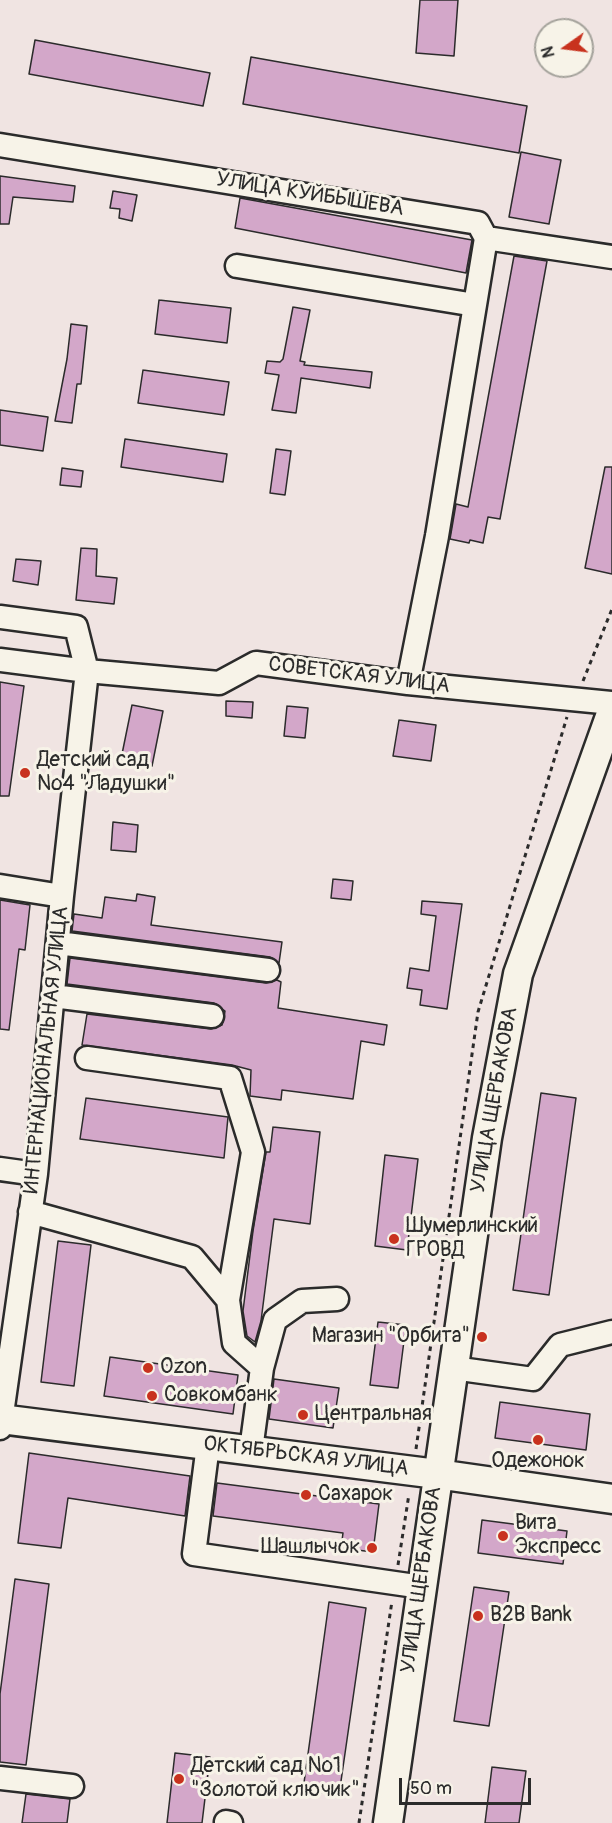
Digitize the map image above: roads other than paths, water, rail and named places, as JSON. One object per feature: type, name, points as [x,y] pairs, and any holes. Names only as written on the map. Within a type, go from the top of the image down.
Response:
[{"type":"main road","name":"УЛИЦА ЩЕРБАКОВА","points":[[388,1823],[487,1138],[518,974],[612,711]]},
{"type":"main road","name":"ОКТЯБРЬСКАЯ УЛИЦА","points":[[0,1422],[251,1450],[612,1499]]},
{"type":"street","name":"УЛИЦА КУЙБЫШЕВА","points":[[0,145],[478,223],[486,238]]},
{"type":"street","points":[[408,683],[437,536],[486,238],[612,257]]},
{"type":"street","points":[[237,266],[475,305]]},
{"type":"street","points":[[0,617],[76,627],[87,671]]},
{"type":"street","name":"СОВЕТСКАЯ УЛИЦА","points":[[0,660],[87,671],[219,683],[256,663],[408,683],[612,703]]},
{"type":"street","name":"ИНТЕРНАЦИОНАЛЬНАЯ УЛИЦА","points":[[0,1422],[36,1174],[62,896],[87,671]]},
{"type":"street","points":[[0,886],[62,896]]},
{"type":"street","points":[[58,943],[268,970]]},
{"type":"street","points":[[53,996],[212,1016]]},
{"type":"street","points":[[87,1058],[230,1078],[253,1152],[228,1300],[234,1343],[262,1368]]},
{"type":"street","points":[[0,1169],[36,1174]]},
{"type":"street","points":[[30,1212],[192,1257],[228,1300]]},
{"type":"street","points":[[251,1450],[262,1368],[275,1320],[302,1301],[337,1299]]},
{"type":"street","points":[[453,1368],[533,1379],[560,1345],[612,1332]]},
{"type":"street","points":[[208,1445],[194,1554],[422,1587]]},
{"type":"street","points":[[0,1778],[72,1786]]},
{"type":"street","points":[[226,1822],[231,1823]]},
{"type":"place","name":"Детский сад №4 \"Ладушки\"","points":[[25,773]]},
{"type":"place","name":"Шумерлинский ГРОВД","points":[[394,1239]]},
{"type":"place","name":"Магазин \"Орбита\"","points":[[482,1337]]},
{"type":"place","name":"Ozon","points":[[148,1368]]},
{"type":"place","name":"Совкомбанк","points":[[152,1396]]},
{"type":"place","name":"Центральная","points":[[303,1415]]},
{"type":"place","name":"Одежонок","points":[[538,1440]]},
{"type":"place","name":"Сахарок","points":[[306,1495]]},
{"type":"place","name":"Вита Экспресс","points":[[503,1536]]},
{"type":"place","name":"Шашлычок","points":[[372,1548]]},
{"type":"place","name":"B2B Bank","points":[[478,1616]]},
{"type":"place","name":"Детский сад №1 \"Золотой ключик\"","points":[[179,1779]]}]
